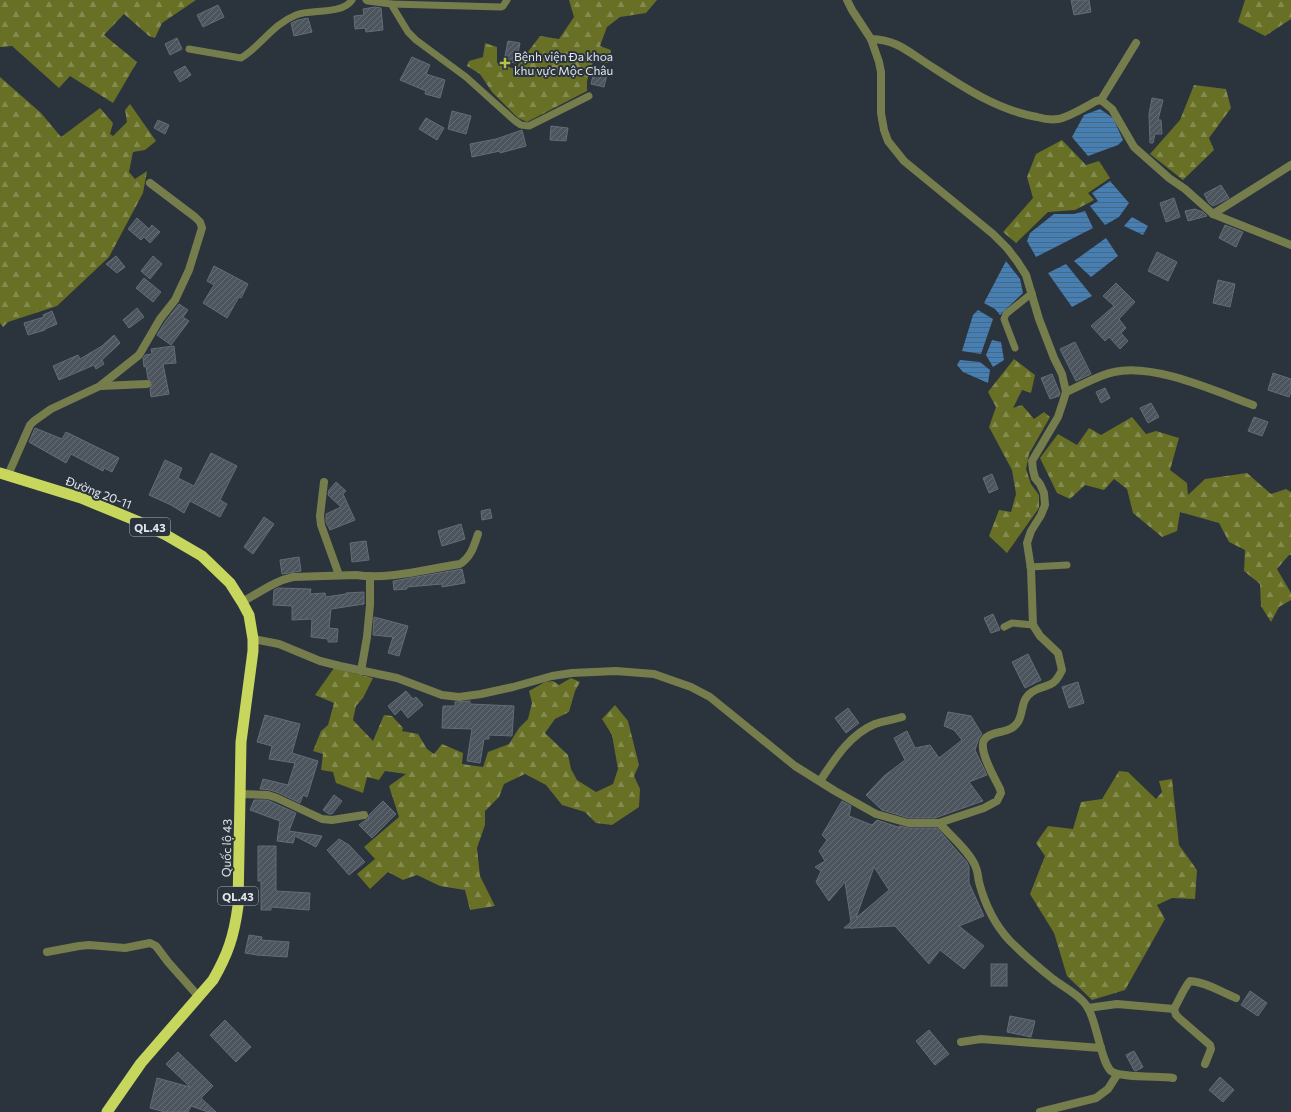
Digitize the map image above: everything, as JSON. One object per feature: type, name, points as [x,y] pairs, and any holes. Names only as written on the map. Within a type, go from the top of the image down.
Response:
[{"type":"highway","name":"Đường 20-11","points":[[4,474],[81,498],[112,510],[173,538],[202,556],[230,583],[242,602],[249,615],[253,639]]},
{"type":"highway","name":"Quốc lộ 43","points":[[107,1112],[141,1063],[200,997],[213,980],[222,965],[235,929],[238,906],[241,734],[252,662],[253,639]]},
{"type":"street","points":[[253,639],[279,644],[320,661],[397,678],[442,695],[459,697],[513,687],[552,676],[593,671],[616,670],[654,674],[691,686],[710,697],[795,766],[876,814],[908,823],[939,823],[984,808],[997,801],[1001,793],[984,754],[982,746],[984,740],[988,736],[1011,730],[1018,721],[1024,700],[1032,692],[1053,684],[1059,677],[1062,670],[1058,653],[1040,636],[1033,624],[1030,567],[1027,543],[1031,531],[1041,515],[1045,505],[1044,493],[1040,484],[1035,478],[1032,460],[1058,417],[1066,392],[1062,374],[1054,358],[1039,319],[1026,275],[1007,248],[993,234],[904,161],[888,141],[884,130],[881,113],[881,72],[871,39],[847,0]]},
{"type":"street","points":[[871,39],[885,39],[897,44],[948,77],[1004,108],[1021,114],[1044,119],[1060,119],[1101,100],[1136,43]]},
{"type":"street","points":[[1101,100],[1112,109],[1127,137],[1138,151],[1213,214],[1291,245]]},
{"type":"street","points":[[1213,214],[1291,165]]},
{"type":"street","points":[[4,474],[27,430],[34,421],[52,409],[100,386],[139,356],[160,319],[172,305],[189,270],[202,228],[200,222],[195,217],[150,183]]},
{"type":"street","points":[[1066,392],[1107,374],[1136,369],[1188,382],[1253,405]]},
{"type":"street","points":[[100,386],[147,384]]},
{"type":"street","points":[[324,482],[320,516],[321,525],[339,575]]},
{"type":"street","points":[[242,602],[283,579],[293,577],[339,575],[386,576],[460,564],[473,550],[478,534]]},
{"type":"street","points":[[361,671],[367,637],[370,605],[370,576]]},
{"type":"street","points":[[820,781],[833,762],[854,738],[865,729],[875,724],[902,717]]},
{"type":"street","points":[[240,794],[277,798],[322,819],[332,820],[364,815]]},
{"type":"street","points":[[939,823],[972,859],[990,914],[1000,929],[1032,962],[1080,999],[1088,1008],[1106,1064],[1111,1071],[1117,1075],[1173,1078]]},
{"type":"street","points":[[48,952],[89,945],[124,948],[150,943],[156,946],[168,962],[200,997]]},
{"type":"street","points":[[1205,1064],[1211,1049],[1210,1045],[1176,1015],[1174,1009],[1190,981],[1205,984],[1236,998]]},
{"type":"street","points":[[1088,1008],[1117,1004],[1174,1009]]},
{"type":"street","points":[[961,1042],[981,1039],[1101,1048]]},
{"type":"street","points":[[1040,1112],[1096,1098],[1108,1089],[1117,1075]]},
{"type":"lane","points":[[189,49],[240,58],[277,25],[287,19],[298,14],[337,9],[352,0]]},
{"type":"lane","points":[[366,0],[368,2],[391,4],[501,6],[506,3],[507,0]]},
{"type":"lane","points":[[391,4],[408,32],[416,40],[466,77],[515,122],[521,125],[529,126],[589,96]]},
{"type":"lane","points":[[1015,348],[1004,319],[1006,314],[1032,293]]},
{"type":"lane","points":[[1030,567],[1067,565]]},
{"type":"lane","points":[[1004,627],[1012,623],[1033,624]]},
{"type":"green space","points":[[0,0],[196,0],[162,23],[155,38],[149,36],[124,14],[104,35],[137,62],[113,103],[70,76],[59,88],[12,46],[0,47]]},
{"type":"green space","points":[[569,0],[657,0],[646,13],[620,17],[607,27],[600,46],[611,50],[609,63],[593,62],[587,81],[587,91],[527,122],[518,118],[492,92],[480,74],[467,66],[469,61],[483,57],[485,43],[497,47],[497,63],[515,69],[540,36],[559,39],[574,17]]},
{"type":"green space","points":[[1245,0],[1291,0],[1291,19],[1265,36],[1238,22]]},
{"type":"green space","points":[[0,77],[41,113],[61,137],[100,108],[113,123],[110,134],[113,136],[127,122],[125,110],[130,104],[156,141],[145,150],[133,152],[129,172],[135,179],[147,171],[143,193],[109,257],[57,306],[8,322],[3,327],[0,323]]},
{"type":"green space","points":[[1194,85],[1226,89],[1231,108],[1209,138],[1214,150],[1183,180],[1150,154],[1180,120]]},
{"type":"green space","points":[[1062,140],[1086,165],[1099,161],[1110,178],[1088,193],[1094,200],[1075,210],[1048,212],[1016,243],[1003,232],[1033,198],[1027,177],[1036,154]]},
{"type":"green space","points":[[1014,359],[1035,375],[1031,393],[1022,390],[1013,408],[1022,405],[1034,419],[1044,412],[1050,417],[1029,454],[1026,469],[1031,484],[1039,495],[1039,508],[1007,553],[989,536],[999,510],[1011,512],[1016,494],[1012,470],[989,427],[996,407],[988,392]]},
{"type":"green space","points":[[1132,417],[1146,434],[1156,431],[1179,438],[1170,470],[1187,483],[1188,495],[1205,479],[1247,473],[1271,494],[1286,489],[1291,492],[1291,555],[1289,555],[1277,569],[1291,593],[1291,600],[1279,607],[1271,622],[1261,606],[1260,584],[1244,571],[1245,550],[1229,542],[1219,523],[1180,512],[1177,531],[1162,537],[1133,513],[1127,489],[1114,479],[1104,490],[1085,485],[1070,499],[1057,493],[1040,458],[1058,434],[1077,445],[1089,428],[1101,435]]},
{"type":"green space","points":[[334,668],[373,678],[363,698],[356,706],[353,720],[373,741],[384,715],[392,716],[403,728],[402,731],[418,734],[427,749],[434,754],[442,744],[463,753],[462,764],[483,767],[488,752],[509,744],[519,728],[528,719],[532,703],[529,691],[545,682],[553,681],[559,685],[571,678],[580,682],[575,691],[569,712],[555,719],[545,733],[568,755],[571,769],[577,780],[596,792],[613,784],[618,769],[612,735],[602,719],[615,705],[628,721],[639,765],[634,776],[640,789],[639,807],[612,825],[596,823],[585,812],[562,805],[546,785],[525,774],[504,784],[499,797],[485,811],[485,825],[477,848],[480,876],[495,906],[470,910],[465,890],[440,886],[417,875],[403,880],[388,872],[370,889],[357,874],[375,859],[364,847],[399,817],[389,786],[406,774],[385,771],[379,780],[367,777],[363,793],[336,783],[333,772],[321,770],[323,754],[313,751],[321,731],[328,725],[334,703],[315,695]]},
{"type":"green space","points":[[1119,771],[1128,772],[1156,799],[1162,792],[1159,781],[1172,779],[1179,845],[1197,870],[1195,899],[1172,898],[1157,905],[1165,919],[1125,990],[1092,1000],[1067,976],[1054,933],[1030,894],[1045,856],[1036,843],[1048,826],[1073,829],[1081,802],[1102,799]]},
{"type":"water","points":[[1100,109],[1113,118],[1123,140],[1118,145],[1088,156],[1072,137],[1084,115]]},
{"type":"water","points":[[1110,181],[1129,203],[1119,217],[1105,225],[1090,206],[1098,201],[1092,193]]},
{"type":"water","points":[[1085,211],[1093,228],[1036,257],[1027,241],[1030,233],[1054,214],[1074,214]]},
{"type":"water","points":[[1132,217],[1148,226],[1143,235],[1124,226]]},
{"type":"water","points":[[1106,238],[1118,256],[1091,277],[1074,261]]},
{"type":"water","points":[[1006,261],[1020,279],[1023,293],[1000,315],[995,309],[984,303]]},
{"type":"water","points":[[1066,264],[1092,296],[1072,307],[1048,273]]},
{"type":"water","points":[[978,310],[993,319],[981,354],[962,351],[973,315]]},
{"type":"water","points":[[992,340],[1001,342],[1004,360],[993,367],[986,355]]},
{"type":"water","points":[[960,360],[980,362],[990,370],[988,383],[963,372],[957,365]]},
{"type":"building","points":[[1071,0],[1089,0],[1091,12],[1074,15]]},
{"type":"building","points":[[218,5],[224,17],[203,27],[197,15]]},
{"type":"building","points":[[375,7],[381,8],[383,30],[366,32],[365,28],[355,29],[354,16],[364,15],[363,9]]},
{"type":"building","points":[[308,18],[312,32],[294,36],[291,23]]},
{"type":"building","points":[[177,38],[182,49],[170,55],[165,44]]},
{"type":"building","points":[[508,41],[520,43],[516,63],[504,61]]},
{"type":"building","points":[[412,57],[430,65],[426,74],[445,80],[440,98],[425,94],[426,91],[400,80]]},
{"type":"building","points":[[185,66],[191,75],[180,82],[174,72]]},
{"type":"building","points":[[595,67],[608,70],[604,87],[591,84]]},
{"type":"building","points":[[1152,98],[1163,100],[1158,120],[1161,120],[1162,134],[1155,134],[1153,143],[1150,143],[1149,114]]},
{"type":"building","points":[[452,111],[471,116],[466,134],[448,129]]},
{"type":"building","points":[[426,118],[444,128],[437,140],[419,129]]},
{"type":"building","points":[[158,120],[169,125],[165,134],[154,128]]},
{"type":"building","points":[[551,126],[568,128],[566,141],[550,140]]},
{"type":"building","points":[[522,130],[526,146],[500,153],[500,151],[472,157],[470,144],[496,139]]},
{"type":"building","points":[[1221,185],[1229,198],[1213,206],[1209,203],[1204,194]]},
{"type":"building","points":[[1174,198],[1180,217],[1166,222],[1160,203]]},
{"type":"building","points":[[1195,209],[1203,212],[1207,216],[1188,221],[1185,211]]},
{"type":"building","points":[[137,218],[149,229],[152,225],[160,232],[150,243],[144,237],[141,240],[128,229]]},
{"type":"building","points":[[1225,225],[1243,232],[1236,247],[1219,238]]},
{"type":"building","points":[[1157,252],[1177,262],[1168,281],[1148,271]]},
{"type":"building","points":[[116,256],[125,267],[117,273],[106,264]]},
{"type":"building","points":[[153,256],[162,264],[150,279],[141,271]]},
{"type":"building","points":[[214,266],[248,284],[241,298],[239,297],[227,318],[203,303],[214,285],[207,281]]},
{"type":"building","points":[[144,278],[161,292],[153,302],[136,288]]},
{"type":"building","points":[[1218,280],[1235,284],[1230,307],[1213,303]]},
{"type":"building","points":[[1116,283],[1135,302],[1119,319],[1126,328],[1121,333],[1128,341],[1120,349],[1109,337],[1105,341],[1091,326],[1114,306],[1103,296]]},
{"type":"building","points":[[179,304],[188,310],[183,317],[189,321],[171,345],[157,335]]},
{"type":"building","points":[[137,308],[144,317],[129,328],[123,320]]},
{"type":"building","points":[[52,311],[57,324],[45,330],[28,335],[24,323],[44,317],[43,315]]},
{"type":"building","points":[[114,335],[120,343],[102,360],[104,364],[96,369],[94,365],[59,380],[53,366],[78,355],[80,359],[102,346]]},
{"type":"building","points":[[1075,342],[1091,374],[1076,381],[1060,349]]},
{"type":"building","points":[[174,346],[176,363],[163,364],[169,394],[151,397],[150,389],[152,383],[148,379],[143,358],[145,355],[152,354],[151,349]]},
{"type":"building","points":[[1273,373],[1291,379],[1291,392],[1289,397],[1268,390]]},
{"type":"building","points":[[1052,374],[1060,393],[1059,396],[1050,399],[1041,378]]},
{"type":"building","points":[[1105,388],[1110,398],[1101,403],[1096,392]]},
{"type":"building","points":[[1151,403],[1159,417],[1148,423],[1140,408]]},
{"type":"building","points":[[1254,417],[1268,422],[1262,436],[1248,431]]},
{"type":"building","points":[[35,428],[62,439],[66,432],[119,458],[112,472],[104,468],[103,471],[71,454],[66,463],[29,442]]},
{"type":"building","points":[[211,453],[237,466],[220,500],[227,504],[220,517],[190,501],[184,513],[149,495],[165,460],[182,468],[178,478],[194,486]]},
{"type":"building","points":[[992,474],[998,489],[989,493],[983,478]]},
{"type":"building","points":[[336,482],[346,491],[343,494],[355,520],[330,530],[326,522],[326,514],[341,507],[328,495],[329,490]]},
{"type":"building","points":[[490,509],[492,518],[482,520],[481,511]]},
{"type":"building","points":[[264,517],[274,524],[253,554],[244,547]]},
{"type":"building","points":[[461,524],[465,539],[442,546],[438,531]]},
{"type":"building","points":[[366,541],[369,560],[352,562],[350,543]]},
{"type":"building","points":[[299,557],[301,571],[282,574],[280,560]]},
{"type":"building","points":[[462,569],[465,583],[442,587],[442,584],[407,587],[407,589],[394,590],[393,581]]},
{"type":"building","points":[[278,588],[311,589],[310,594],[325,593],[326,597],[346,593],[364,592],[364,604],[331,609],[329,628],[338,629],[337,642],[328,642],[328,639],[311,637],[312,619],[292,620],[292,606],[273,605],[274,590]]},
{"type":"building","points":[[993,614],[1000,630],[991,633],[984,618]]},
{"type":"building","points":[[374,617],[408,626],[399,656],[388,653],[393,637],[373,635]]},
{"type":"building","points":[[1028,654],[1041,680],[1025,688],[1012,662]]},
{"type":"building","points":[[1078,682],[1084,703],[1069,708],[1062,687]]},
{"type":"building","points":[[406,691],[413,699],[416,697],[423,705],[408,718],[401,709],[395,715],[388,706]]},
{"type":"building","points":[[470,701],[470,704],[514,706],[512,736],[489,735],[489,739],[484,739],[480,763],[467,761],[472,729],[442,728],[443,706],[455,706],[455,702]]},
{"type":"building","points":[[848,708],[859,723],[846,733],[835,718]]},
{"type":"building","points":[[948,712],[971,716],[982,734],[975,750],[987,775],[969,782],[983,801],[935,818],[909,818],[882,810],[866,795],[884,776],[905,760],[894,738],[907,731],[915,748],[930,745],[939,758],[962,740],[954,730],[944,726]]},
{"type":"building","points":[[265,715],[300,724],[292,753],[318,761],[307,797],[303,795],[300,803],[279,793],[260,789],[263,779],[288,785],[295,763],[269,759],[272,746],[257,742]]},
{"type":"building","points":[[334,795],[342,801],[332,814],[329,814],[323,810]]},
{"type":"building","points":[[254,800],[267,800],[296,813],[289,831],[322,836],[316,847],[295,836],[293,843],[277,841],[280,821],[250,810]]},
{"type":"building","points":[[383,801],[396,814],[372,838],[359,825],[368,819],[369,815]]},
{"type":"building","points":[[842,801],[851,806],[849,816],[872,825],[877,820],[901,828],[899,826],[908,828],[937,828],[967,862],[969,867],[969,883],[984,916],[959,926],[984,946],[964,969],[940,950],[929,964],[895,926],[852,929],[844,928],[851,922],[845,882],[829,901],[816,882],[821,871],[815,867],[825,861],[819,851],[827,840],[822,835]],"holes":[[[874,867],[889,890],[856,918]]]},
{"type":"building","points":[[339,839],[349,845],[365,862],[349,875],[327,850]]},
{"type":"building","points":[[258,846],[276,846],[276,891],[310,893],[309,910],[271,907],[271,910],[261,910],[261,881],[258,881]]},
{"type":"building","points":[[249,935],[262,937],[261,940],[289,942],[287,957],[245,953]]},
{"type":"building","points":[[991,964],[1007,964],[1007,986],[991,986]]},
{"type":"building","points":[[1250,991],[1267,1003],[1258,1016],[1241,1005]]},
{"type":"building","points":[[1010,1016],[1035,1021],[1031,1037],[1007,1032]]},
{"type":"building","points":[[225,1020],[251,1047],[236,1062],[210,1035]]},
{"type":"building","points":[[929,1030],[949,1054],[935,1065],[916,1041]]},
{"type":"building","points":[[1134,1051],[1143,1067],[1136,1071],[1126,1055]]},
{"type":"building","points":[[178,1052],[213,1086],[201,1098],[216,1112],[208,1112],[191,1106],[188,1112],[165,1112],[150,1108],[157,1078],[190,1087],[166,1064]]},
{"type":"building","points":[[1220,1077],[1234,1090],[1223,1102],[1209,1090]]},
{"type":"place","name":"Bệnh viện Đa khoa khu vực Mộc Châu","points":[[505,63]]}]
